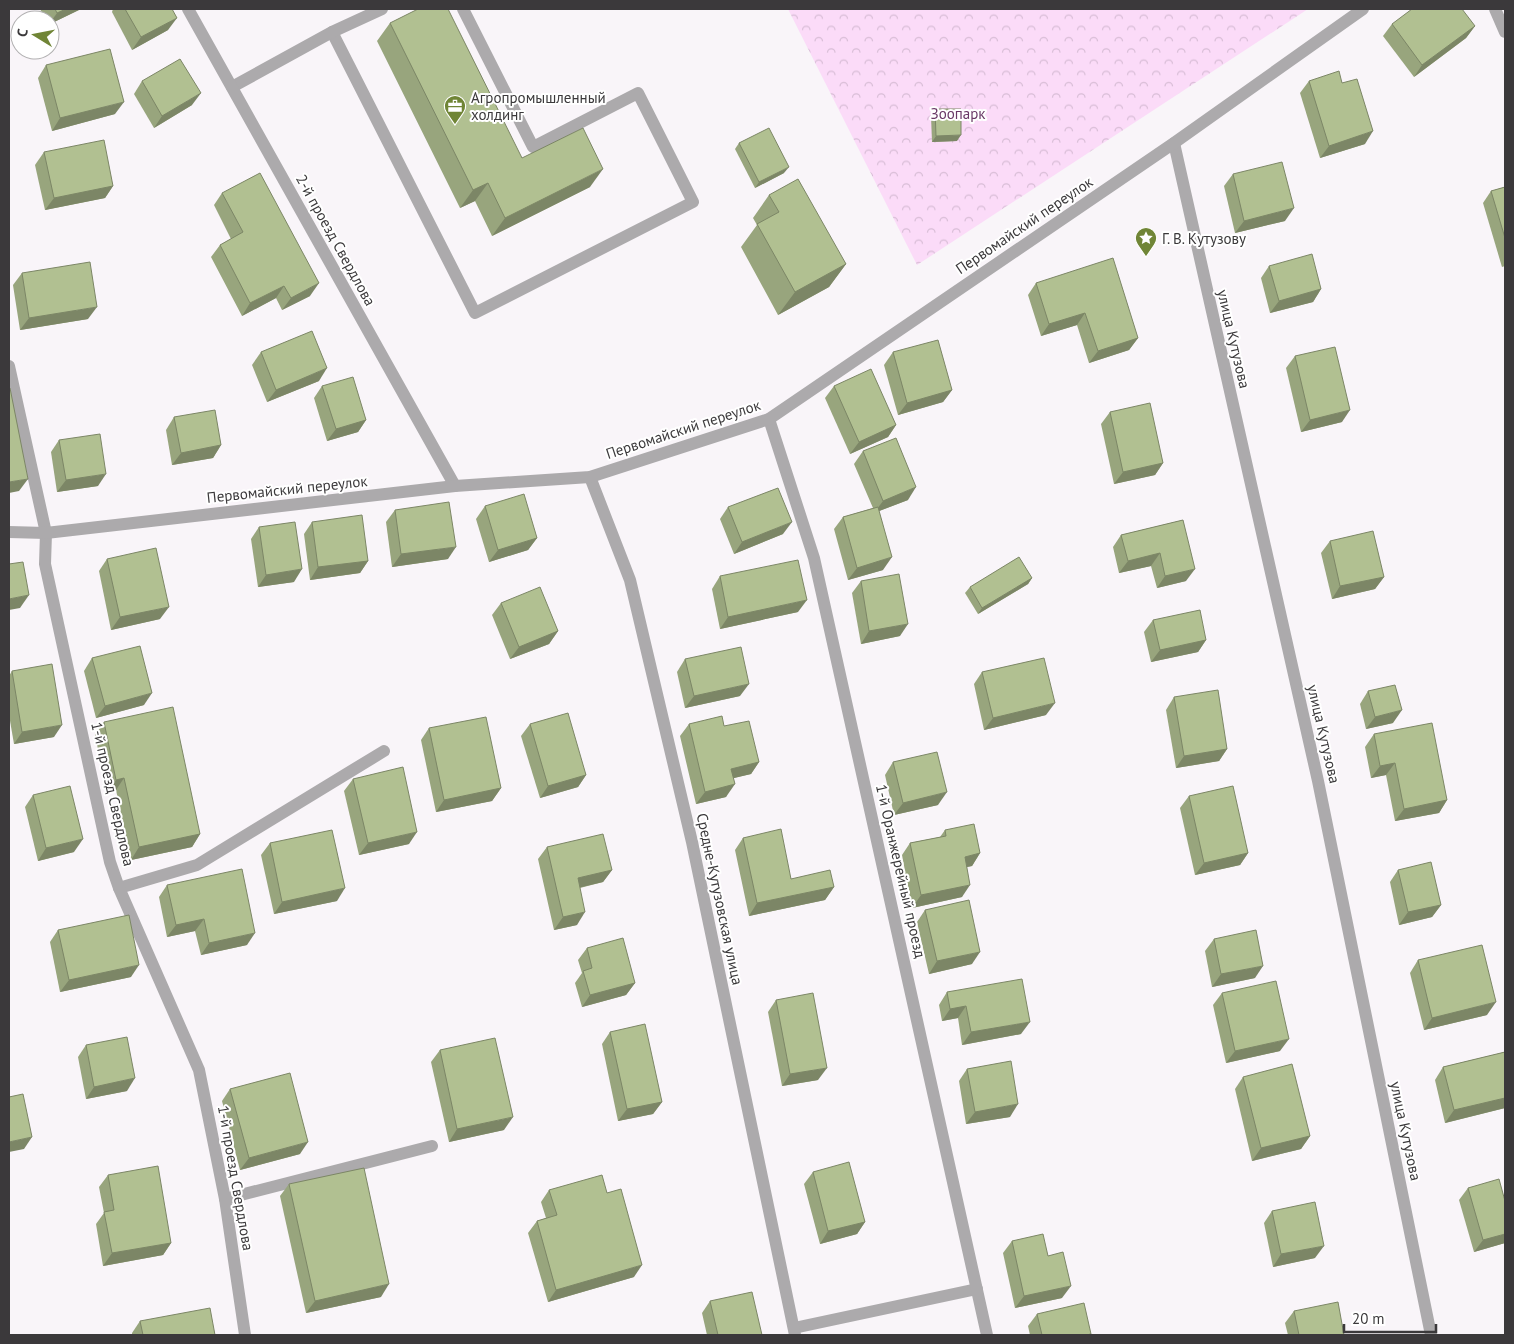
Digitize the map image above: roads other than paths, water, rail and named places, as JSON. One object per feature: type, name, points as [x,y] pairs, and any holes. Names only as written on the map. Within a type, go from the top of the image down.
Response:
[{"type":"street","name":"2-й проезд Свердлова","points":[[188,9],[454,486]]},
{"type":"street","points":[[232,87],[332,32],[382,9]]},
{"type":"street","points":[[332,32],[475,313],[693,202],[638,93],[533,147],[463,9]]},
{"type":"street","name":"Первомайский переулок","points":[[9,532],[46,533],[454,486],[590,477],[769,419],[1174,143],[1363,9]]},
{"type":"street","points":[[1495,9],[1505,32]]},
{"type":"street","name":"улица Кутузова","points":[[1174,143],[1318,781],[1431,1335]]},
{"type":"street","name":"1-й проезд Свердлова","points":[[9,366],[46,533],[45,564],[110,862],[199,1070],[225,1199],[245,1335]]},
{"type":"street","name":"1-й Оранжерейный проезд","points":[[769,419],[814,558],[987,1335]]},
{"type":"street","name":"Средне-Кутузовская улица","points":[[590,477],[632,589],[692,842],[795,1332]]},
{"type":"street","points":[[120,888],[197,864],[384,751]]},
{"type":"street","points":[[225,1199],[432,1146]]},
{"type":"street","points":[[795,1332],[977,1288]]},
{"type":"place","name":"Агропромышленный холдинг","points":[[455,125]]},
{"type":"place","name":"Г. В. Кутузову","points":[[1146,257]]},
{"type":"park label","name":"Зоопарк","points":[[958,113]]}]
